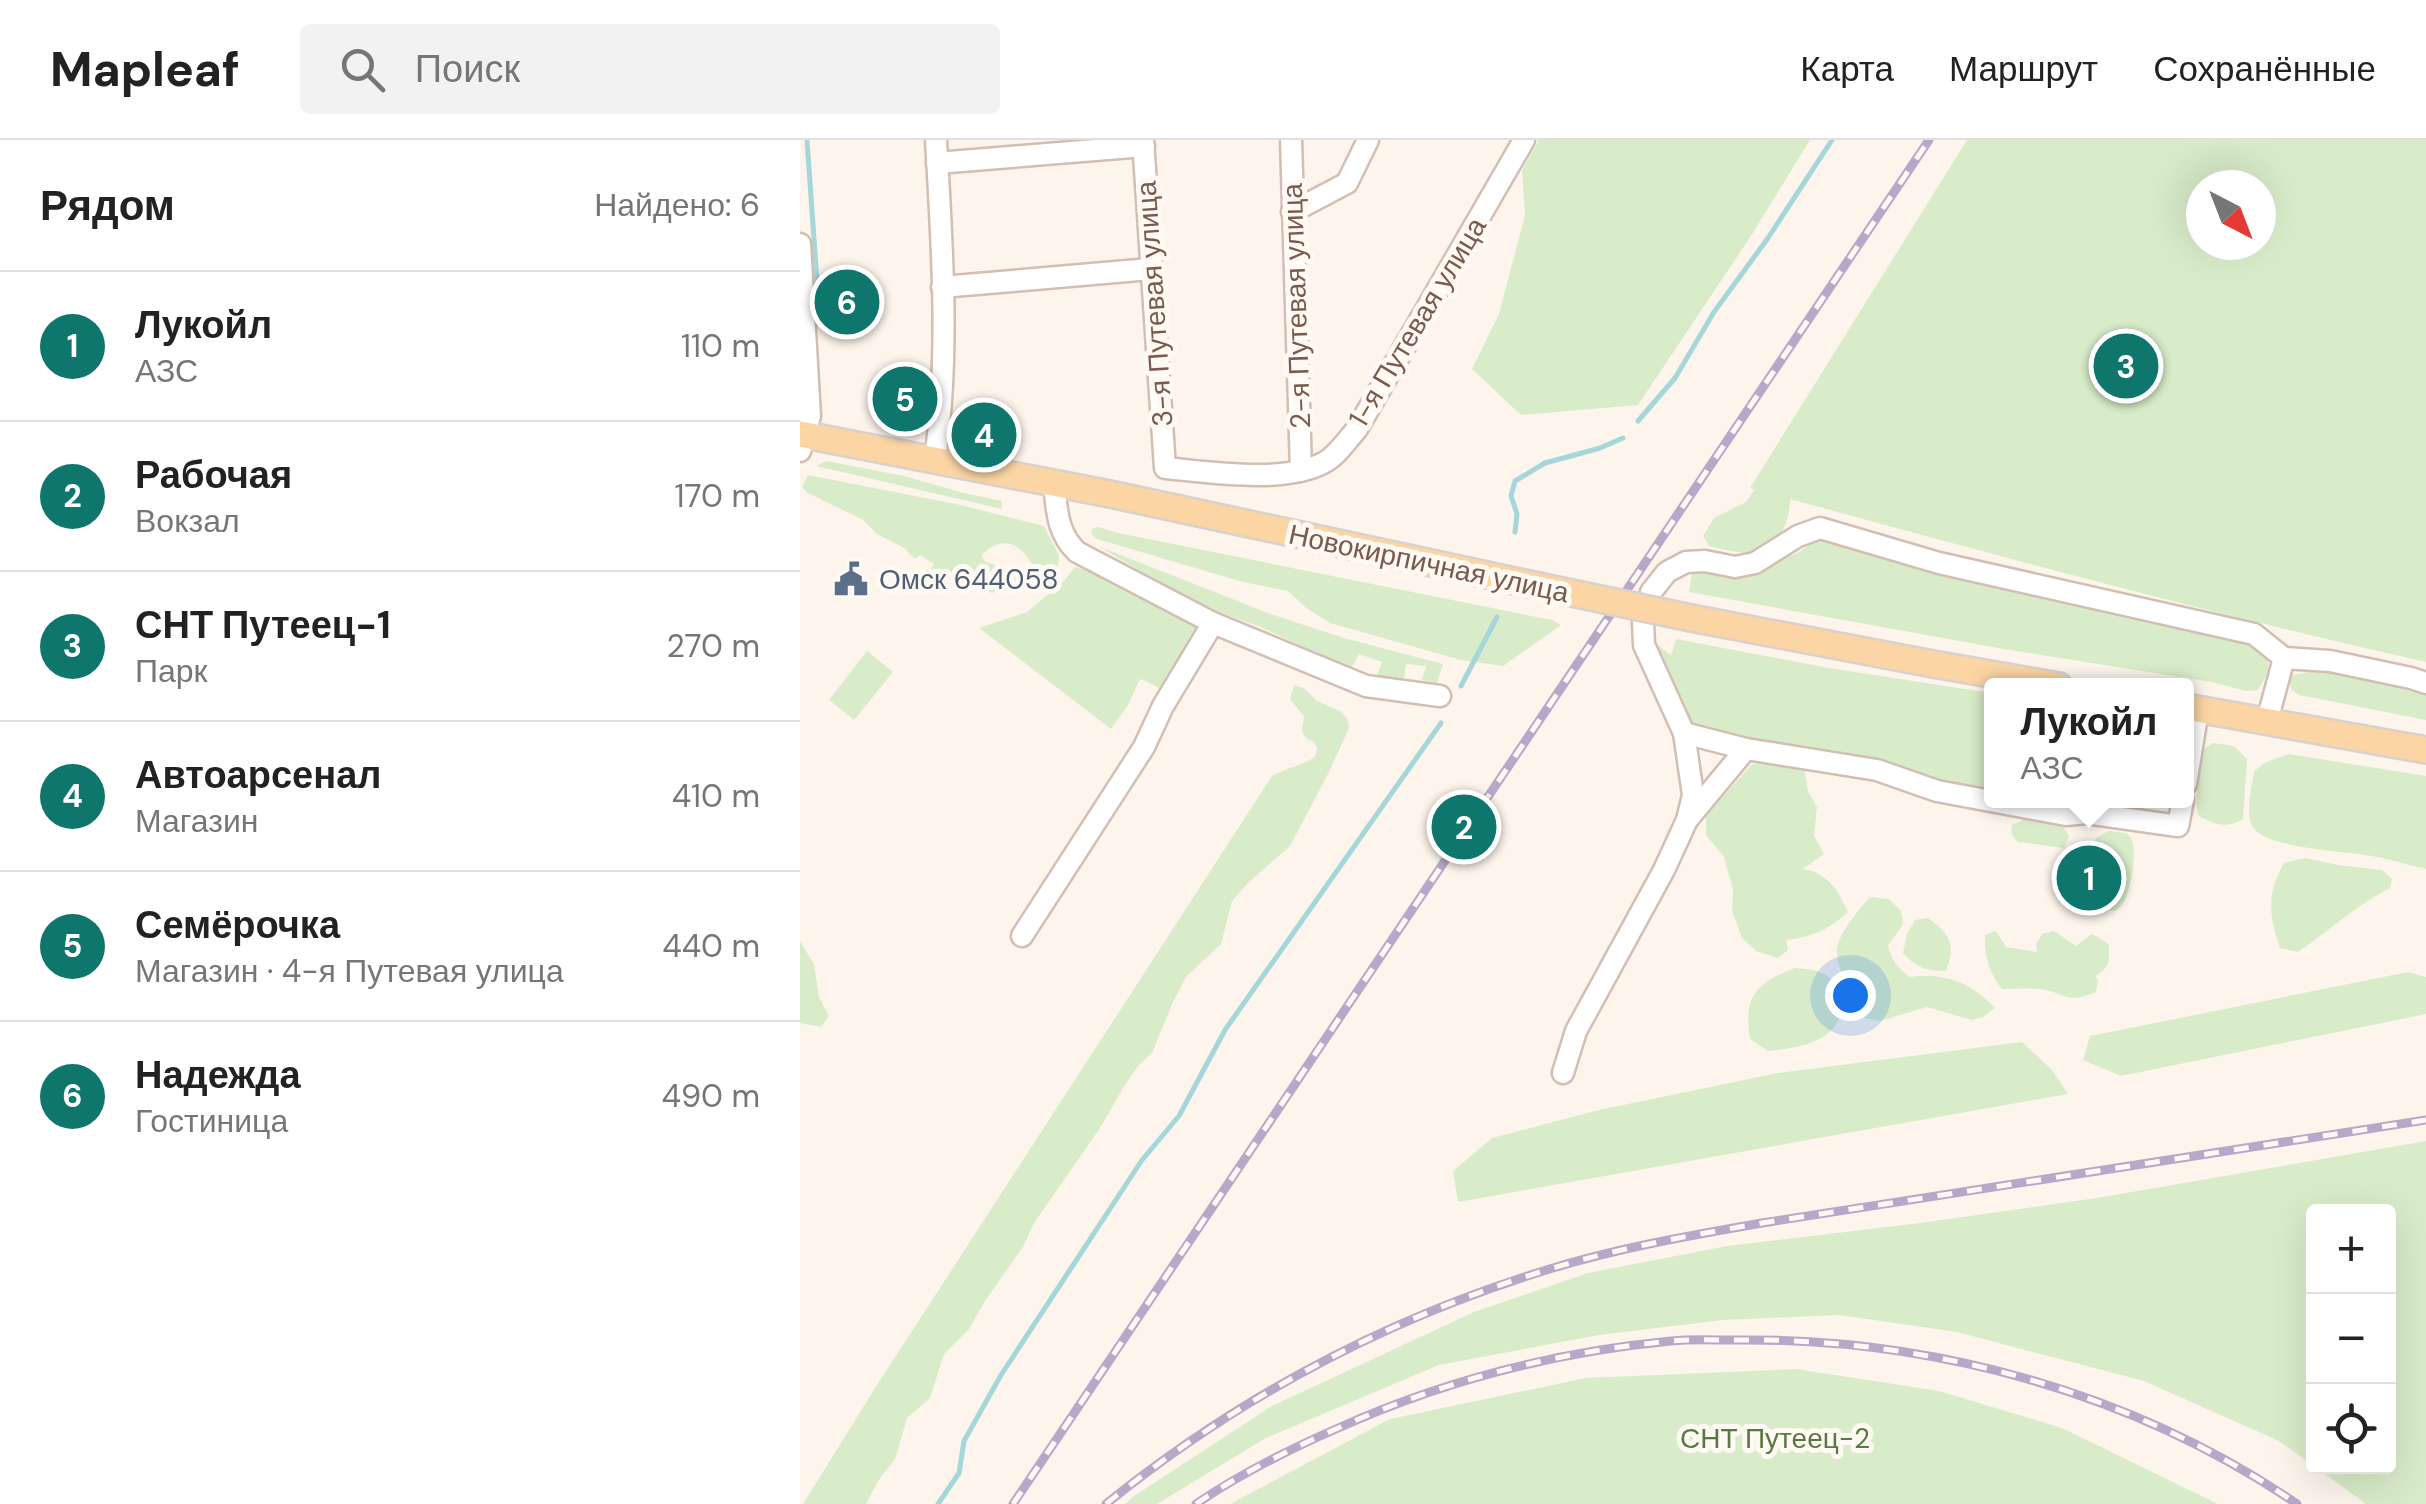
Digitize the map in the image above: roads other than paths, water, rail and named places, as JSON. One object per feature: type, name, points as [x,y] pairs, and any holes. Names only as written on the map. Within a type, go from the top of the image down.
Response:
[{"type":"main road","name":"Новокирпичная улица","points":[[802,440],[935,459],[1691,618],[2014,678]]},
{"type":"main road","points":[[2194,709],[2426,750]]},
{"type":"street","points":[[935,459],[941,412],[942,288],[936,140]]},
{"type":"street","name":"2-я Путевая улица","points":[[1291,140],[1301,472]]},
{"type":"street","points":[[1292,212],[1347,182],[1368,140]]},
{"type":"street","name":"1-я Путевая улица","points":[[1165,468],[1252,475],[1301,472],[1326,462],[1357,429],[1524,140]]},
{"type":"street","points":[[937,163],[1143,143]]},
{"type":"street","name":"3-я Путевая улица","points":[[1143,143],[1165,468]]},
{"type":"street","points":[[800,244],[810,416],[802,440]]},
{"type":"street","points":[[942,288],[1150,269]]},
{"type":"street","points":[[1054,484],[1060,528],[1077,552],[1213,623],[1366,686],[1440,696]]},
{"type":"street","points":[[1563,1073],[1576,1031],[1664,870],[1694,795],[1684,734],[1644,645],[1643,622],[1651,592],[1666,572],[1686,562],[1735,566],[1755,562],[1798,536],[1820,528],[1939,562],[2254,634],[2284,658],[2330,661],[2426,683]]},
{"type":"street","points":[[1022,936],[1144,748],[1163,706],[1213,623]]},
{"type":"street","points":[[2267,721],[2284,658]]},
{"type":"street","points":[[1684,734],[1746,750],[1877,770],[1937,791],[1984,800]]},
{"type":"street","points":[[1687,820],[1746,750]]},
{"type":"street","points":[[2028,808],[2178,826],[2181,808]]},
{"type":"waterway","points":[[807,140],[817,281]]},
{"type":"waterway","points":[[1638,421],[1675,378],[1714,312],[1832,140]]},
{"type":"waterway","points":[[1515,532],[1517,514],[1511,496],[1515,481],[1545,463],[1623,438]]},
{"type":"waterway","points":[[1461,686],[1497,617]]},
{"type":"waterway","points":[[938,1504],[959,1473],[964,1441],[1001,1375],[1142,1160],[1179,1116],[1225,1030],[1441,723]]},
{"type":"railway","points":[[1013,1504],[1929,140]]},
{"type":"railway","points":[[1106,1504],[1206,1431],[1312,1367],[1424,1314],[1567,1264],[1762,1223],[2426,1120]]},
{"type":"railway","points":[[1196,1504],[1318,1437],[1458,1383],[1585,1353],[1702,1340],[1806,1342],[1881,1349],[1955,1361],[2027,1379],[2098,1402],[2167,1431],[2234,1465],[2297,1504]]},
{"type":"place","name":"Надежда","points":[[847,302]]},
{"type":"place","name":"СНТ Путеец-1","points":[[2126,366]]},
{"type":"place","name":"Семёрочка","points":[[905,399]]},
{"type":"place","name":"Автоарсенал","points":[[984,435]]},
{"type":"place","name":"Омск 644058","points":[[851,579]]},
{"type":"place","name":"Рабочая","points":[[1464,827]]},
{"type":"place","name":"Лукойл","points":[[2089,878]]},
{"type":"park label","name":"СНТ Путеец-2","points":[[1775,1438]]}]
